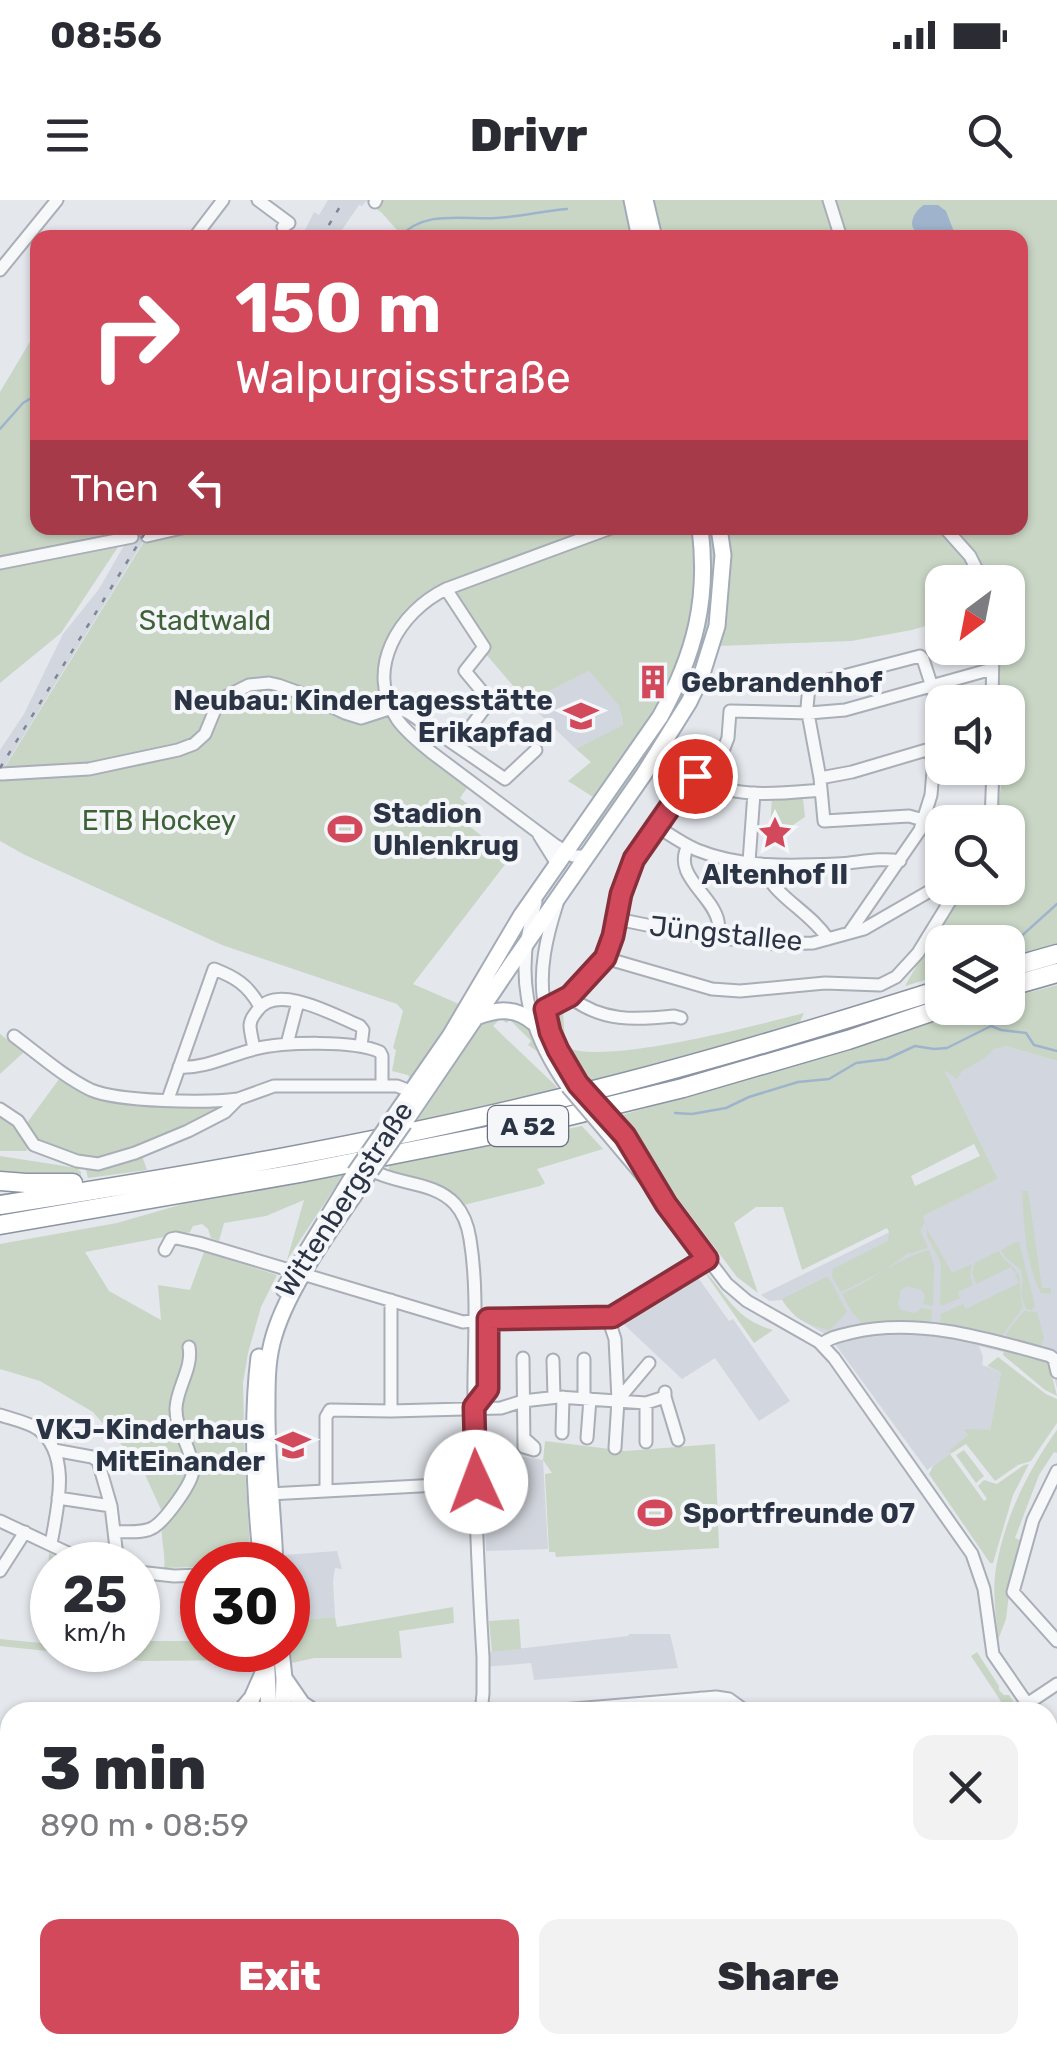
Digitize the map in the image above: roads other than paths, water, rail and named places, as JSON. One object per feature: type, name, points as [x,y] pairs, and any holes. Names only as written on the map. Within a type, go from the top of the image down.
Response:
[{"type":"highway","points":[[1025,963],[1057,954]]},
{"type":"highway","points":[[1025,982],[1057,973]]},
{"type":"highway","name":"A 52","points":[[0,1205],[375,1138],[553,1100],[730,1054],[925,993]]},
{"type":"highway","name":"A 52","points":[[0,1225],[487,1136],[683,1088],[925,1014]]},
{"type":"highway","points":[[0,1181],[54,1184],[153,1179]]},
{"type":"main road","points":[[632,200],[638,230]]},
{"type":"main road","points":[[646,200],[652,230]]},
{"type":"main road","name":"Wittenbergstraße","points":[[363,1172],[404,1123],[498,951],[660,717],[695,637],[703,590],[701,535]]},
{"type":"main road","name":"Wittenbergstraße","points":[[261,1542],[256,1384],[260,1351],[276,1304],[363,1172],[387,1127],[418,1095],[476,1017],[665,742],[701,677],[710,650],[720,609],[720,535]]},
{"type":"main road","points":[[476,1017],[492,1011],[514,1011],[532,1017]]},
{"type":"main road","name":"Wittenbergstraße","points":[[273,1542],[266,1448],[268,1361],[299,1272]]},
{"type":"main road","points":[[248,1702],[257,1690],[262,1672]]},
{"type":"main road","points":[[267,1672],[268,1702]]},
{"type":"main road","points":[[283,1672],[283,1702]]},
{"type":"main road","points":[[284,1678],[301,1702]]},
{"type":"street","points":[[0,270],[6,255],[57,200]]},
{"type":"street","points":[[200,230],[222,200]]},
{"type":"street","points":[[258,200],[289,223],[284,228]]},
{"type":"street","points":[[829,200],[838,230]]},
{"type":"street","points":[[147,536],[151,535]]},
{"type":"street","points":[[572,1086],[550,1032],[542,990],[544,952],[566,870],[536,831],[404,727],[385,687],[388,653],[396,632],[424,600],[592,535]]},
{"type":"street","points":[[951,535],[974,565]]},
{"type":"street","points":[[0,563],[132,537]]},
{"type":"street","points":[[446,589],[484,648],[466,671],[490,701],[457,746]]},
{"type":"street","points":[[924,820],[910,816],[827,822],[823,818],[808,687],[916,656],[923,659],[931,685],[992,669]]},
{"type":"street","points":[[992,665],[992,685]]},
{"type":"street","points":[[2,774],[89,769],[178,750],[205,734],[217,705],[227,696],[269,683],[361,718],[399,708],[505,779],[536,750]]},
{"type":"street","points":[[532,1017],[570,996],[605,958],[629,871],[691,778],[712,769],[721,756],[728,738],[730,711],[844,710],[925,687]]},
{"type":"street","points":[[700,775],[716,788],[754,792],[820,784],[925,750]]},
{"type":"street","points":[[849,933],[874,909],[920,830],[932,785]]},
{"type":"street","points":[[754,792],[755,863],[828,939]]},
{"type":"street","points":[[656,826],[688,846],[722,858],[755,863],[846,864],[884,858],[900,861]]},
{"type":"street","points":[[688,846],[684,864],[716,916],[717,938]]},
{"type":"street","points":[[558,862],[572,856],[587,856]]},
{"type":"street","points":[[538,893],[524,945],[523,970],[532,1017],[545,1054],[639,1157],[666,1204],[723,1280],[742,1297],[826,1349],[972,1554],[984,1589],[993,1654],[1026,1702]]},
{"type":"street","name":"Jüngstallee","points":[[617,919],[717,938],[813,944],[880,920],[925,894]]},
{"type":"street","points":[[605,958],[712,990],[824,983],[880,985],[896,977],[918,953],[948,905]]},
{"type":"street","points":[[168,1099],[214,969],[250,988],[259,1005]]},
{"type":"street","points":[[570,996],[585,1008],[612,1018],[680,1018]]},
{"type":"street","points":[[254,1049],[251,1020],[259,1005],[279,997],[360,1026],[361,1046]]},
{"type":"street","points":[[287,1044],[298,1002]]},
{"type":"street","points":[[14,1036],[92,1090],[108,1096],[220,1101],[274,1086],[382,1085],[397,1086],[418,1095]]},
{"type":"street","points":[[179,1066],[197,1067],[254,1049],[287,1044],[361,1046],[380,1052],[382,1085]]},
{"type":"street","points":[[0,1109],[18,1121],[34,1145],[98,1164],[206,1123],[238,1099]]},
{"type":"street","points":[[363,1172],[432,1189],[455,1205],[470,1237],[488,1389],[474,1407],[481,1702]]},
{"type":"street","points":[[165,1250],[170,1239],[176,1238],[463,1322],[608,1318],[707,1259]]},
{"type":"street","points":[[391,1300],[391,1412]]},
{"type":"street","points":[[608,1318],[615,1339],[615,1448]]},
{"type":"street","points":[[826,1349],[830,1338],[894,1328],[978,1337],[1050,1356],[1057,1372]]},
{"type":"street","points":[[115,1532],[154,1527],[194,1474],[176,1412],[190,1359],[189,1346]]},
{"type":"street","points":[[523,1358],[524,1438]]},
{"type":"street","points":[[584,1359],[587,1438]]},
{"type":"street","points":[[554,1360],[562,1433]]},
{"type":"street","points":[[618,1400],[649,1363]]},
{"type":"street","points":[[326,1490],[328,1411],[501,1408],[558,1397],[646,1404],[665,1394],[678,1440]]},
{"type":"street","points":[[646,1404],[646,1442]]},
{"type":"street","points":[[0,1414],[38,1430],[54,1450],[59,1479],[51,1542]]},
{"type":"street","points":[[54,1450],[96,1458],[111,1506],[116,1542]]},
{"type":"street","points":[[1057,1471],[1032,1520],[1013,1592],[1057,1642]]},
{"type":"street","points":[[269,1494],[476,1482]]},
{"type":"street","points":[[58,1498],[111,1506]]},
{"type":"street","points":[[0,1521],[47,1542]]},
{"type":"street","points":[[0,1571],[25,1532]]},
{"type":"street","points":[[1037,1702],[1057,1684]]},
{"type":"street","points":[[663,1702],[701,1698],[733,1702]]},
{"type":"street","points":[[701,1698],[702,1702]]},
{"type":"water","points":[[924,205],[938,205],[946,211],[953,230],[915,230],[912,224]]},
{"type":"waterway","points":[[408,230],[432,219],[505,217],[567,209]]},
{"type":"waterway","points":[[0,429],[30,399]]},
{"type":"waterway","points":[[1025,933],[1057,904]]},
{"type":"waterway","points":[[675,1113],[726,1108],[798,1082],[829,1079],[856,1063],[887,1059],[915,1046],[947,1048],[991,1026],[1026,1033],[1034,1045],[1057,1051]]},
{"type":"railway","points":[[326,230],[344,200]]},
{"type":"railway","points":[[0,768],[144,535]]},
{"type":"place","name":"Gebrandenhof","points":[[653,682]]},
{"type":"place","name":"Neubau: Kindertagesstätte Erikapfad","points":[[581,716]]},
{"type":"place","name":"Stadion Uhlenkrug","points":[[345,829]]},
{"type":"place","name":"Altenhof II","points":[[775,833]]},
{"type":"place","name":"VKJ-Kinderhaus MitEinander","points":[[293,1445]]},
{"type":"place","name":"Sportfreunde 07","points":[[655,1513]]},
{"type":"park label","name":"Stadtwald","points":[[205,620]]},
{"type":"park label","name":"ETB Hockey","points":[[159,820]]}]
